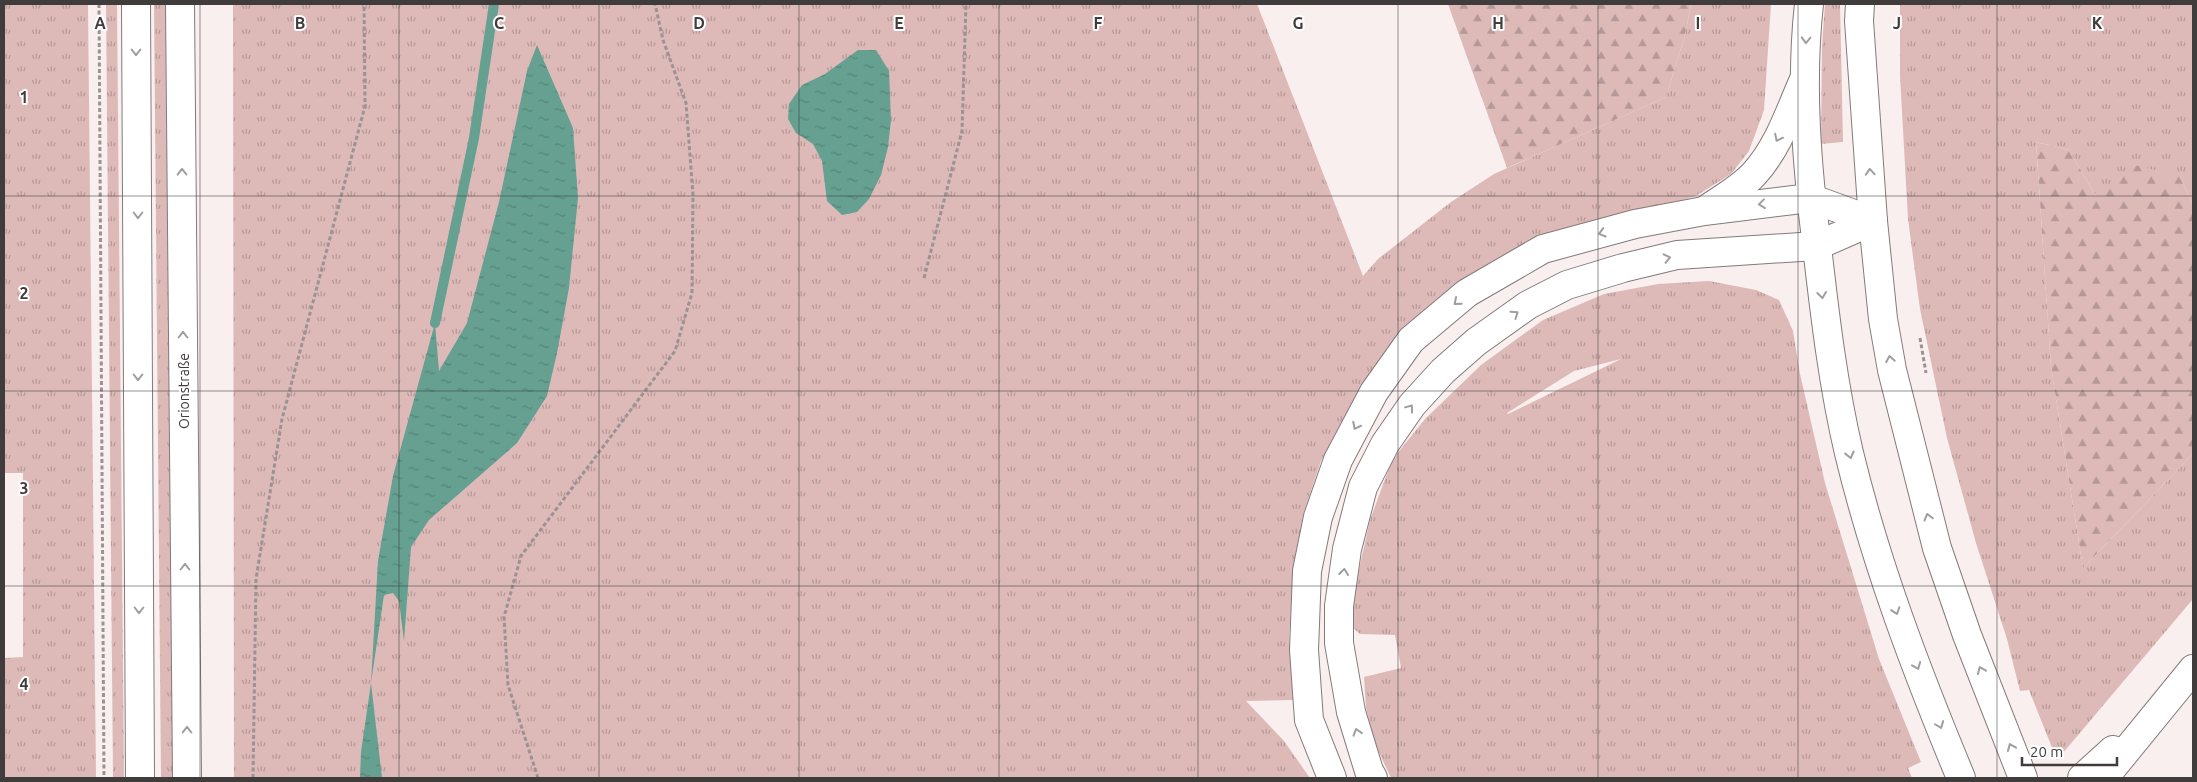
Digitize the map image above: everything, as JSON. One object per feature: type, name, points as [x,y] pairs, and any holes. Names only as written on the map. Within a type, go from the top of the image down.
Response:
[{"type":"main road","points":[[136,4],[140,778]]},
{"type":"main road","name":"Orionstraße","points":[[180,4],[187,778]]},
{"type":"main road","points":[[1809,4],[1805,77],[1810,198],[1828,340],[1849,452],[1880,564],[1906,640],[1957,768]]},
{"type":"main road","points":[[1860,4],[1873,221],[1883,319],[1892,370],[1937,548],[1967,635],[2023,778]]},
{"type":"main road","points":[[1704,211],[1754,174],[1776,143],[1805,77]]},
{"type":"main road","points":[[1332,778],[1309,720],[1304,650],[1308,571],[1318,517],[1338,460],[1374,392],[1411,340],[1467,293],[1543,250],[1635,224],[1704,211],[1810,198],[1873,221]]},
{"type":"main road","points":[[1373,778],[1369,771],[1351,712],[1339,643],[1339,606],[1347,549],[1364,487],[1385,444],[1412,405],[1443,371],[1476,342],[1528,305],[1568,285],[1623,268],[1677,255],[1816,246],[1873,221]]},
{"type":"main road","points":[[2104,778],[2193,669]]},
{"type":"main road","points":[[2082,778],[2168,700]]},
{"type":"path","points":[[99,4],[104,778]]},
{"type":"path","points":[[252,778],[256,579],[282,419],[365,106],[364,4]]},
{"type":"path","points":[[538,778],[508,685],[504,617],[521,556],[675,351],[692,293],[693,194],[686,103],[662,40],[655,4]]},
{"type":"path","points":[[924,278],[962,131],[966,4]]},
{"type":"path","points":[[1919,335],[1928,380]]},
{"type":"green space","points":[[4,4],[88,4],[96,778],[4,778],[4,658],[23,657],[23,473],[4,473]]},
{"type":"green space","points":[[106,4],[117,4],[124,778],[113,778]]},
{"type":"green space","points":[[154,4],[167,4],[173,778],[161,778]]},
{"type":"green space","points":[[233,4],[1257,4],[1363,276],[1378,259],[1451,202],[1494,174],[1666,97],[1685,35],[1691,4],[1771,4],[1764,110],[1749,151],[1731,174],[1696,196],[1530,248],[1375,374],[1344,417],[1321,461],[1304,512],[1294,563],[1289,638],[1293,700],[1246,701],[1284,741],[1310,778],[234,778]]},
{"type":"green space","points":[[1448,4],[1691,4],[1685,35],[1666,97],[1507,168]]},
{"type":"green space","points":[[1825,4],[1840,4],[1843,142],[1821,144],[1822,46]]},
{"type":"green space","points":[[1900,4],[2193,4],[2193,206],[2180,176],[2096,196],[2069,150],[2036,142],[2051,367],[2083,568],[2193,454],[2193,599],[2057,760],[2029,690],[2020,691],[2007,639],[1976,543],[1947,438],[1920,309],[1908,219],[1900,76]]},
{"type":"green space","points":[[2036,142],[2069,150],[2096,196],[2134,165],[2180,176],[2193,206],[2193,454],[2083,568],[2051,367]]},
{"type":"green space","points":[[1709,281],[1756,290],[1779,300],[1793,331],[1800,374],[1825,483],[1879,659],[1921,762],[1908,768],[1912,778],[1391,778],[1376,746],[1366,708],[1364,677],[1401,668],[1395,635],[1360,634],[1353,628],[1352,601],[1370,520],[1392,460],[1425,419],[1481,365],[1543,320],[1604,294],[1658,284]],"holes":[[[1621,359],[1508,414],[1574,371]]]},
{"type":"water","points":[[537,45],[573,128],[578,198],[569,288],[547,396],[517,443],[429,520],[411,547],[404,641],[399,601],[393,593],[384,595],[371,683],[378,561],[393,476],[435,323],[439,371],[467,323],[499,202],[527,71]]},
{"type":"water","points":[[858,50],[876,50],[889,71],[891,120],[888,147],[881,175],[869,199],[857,212],[842,215],[827,201],[822,161],[813,144],[796,133],[788,119],[789,104],[802,85],[825,74]]},
{"type":"water","points":[[371,683],[382,778],[360,778],[361,752]]},
{"type":"waterway","points":[[435,323],[474,138],[494,4]]}]
